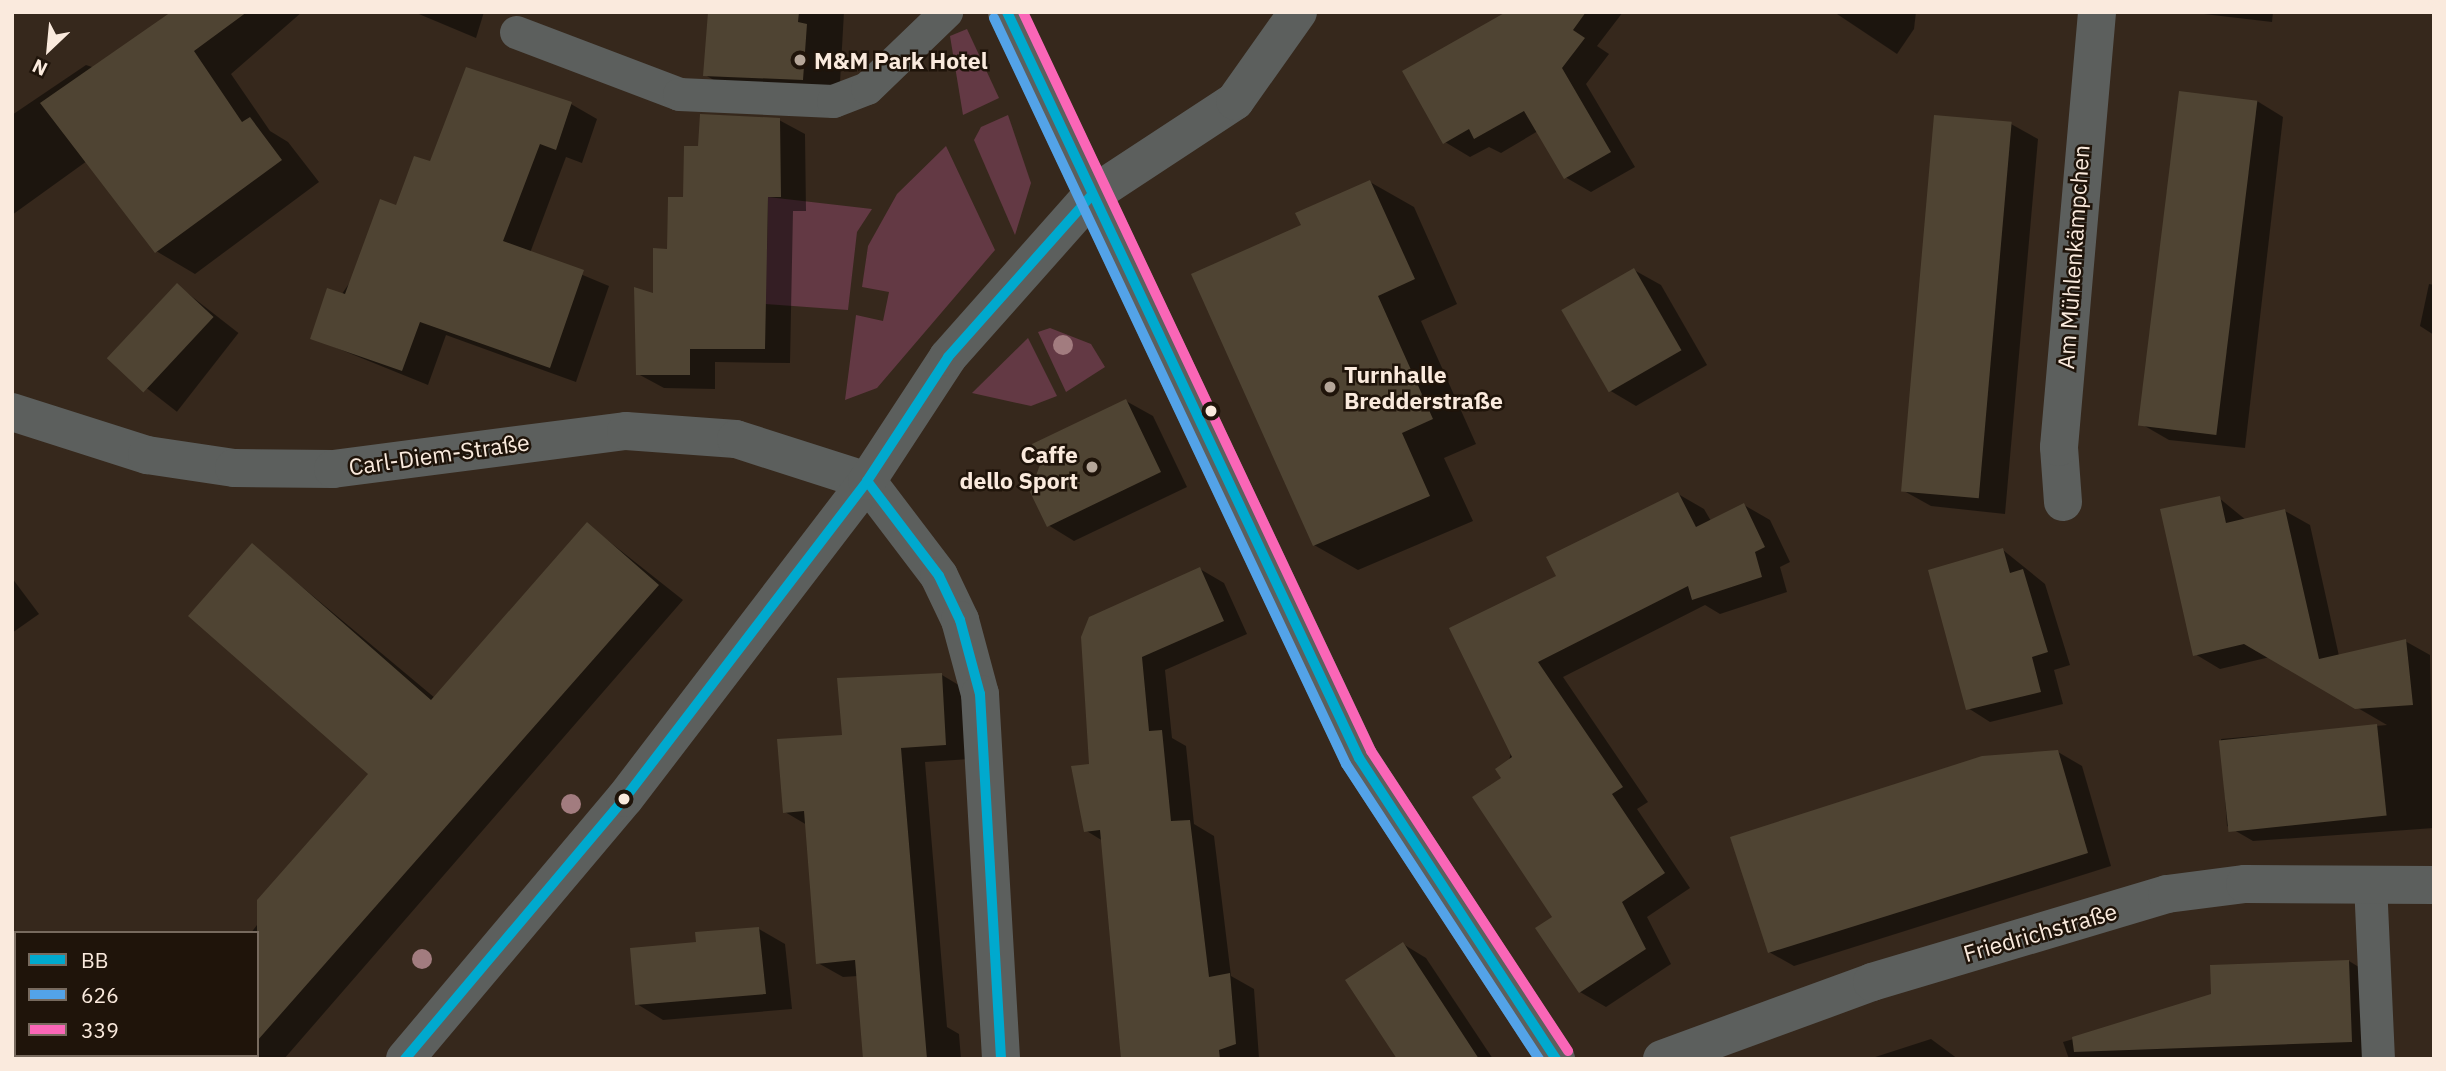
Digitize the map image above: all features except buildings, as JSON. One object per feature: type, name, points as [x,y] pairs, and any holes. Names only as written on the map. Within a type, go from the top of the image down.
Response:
[{"type":"street","points":[[1007,12],[1359,758],[1556,1059]]},
{"type":"street","points":[[405,1059],[625,798],[867,481],[948,357],[1092,195],[1235,101],[1298,12]]},
{"type":"street","name":"Am Mühlenkämpchen","points":[[2063,502],[2059,447],[2097,12]]},
{"type":"street","name":"Carl-Diem-Straße","points":[[12,412],[147,455],[234,468],[333,469],[626,431],[736,439],[867,481]]},
{"type":"street","points":[[867,481],[939,576],[960,620],[980,694],[1001,1059]]},
{"type":"street","name":"Friedrichstraße","points":[[1662,1059],[1872,982],[2167,894],[2245,884],[2434,885]]},
{"type":"lane","points":[[516,32],[680,94],[742,102],[833,101],[867,88],[946,12]]},
{"type":"lane","points":[[2370,883],[2378,1059]]},
{"type":"shaded area","points":[[967,29],[999,98],[963,115],[950,36]]},
{"type":"shaded area","points":[[1008,115],[1031,183],[1015,235],[974,140],[981,127]]},
{"type":"shaded area","points":[[946,146],[995,250],[877,388],[845,400],[856,315],[883,321],[889,292],[862,287],[868,246],[897,194]]},
{"type":"shaded area","points":[[768,197],[872,209],[857,232],[848,310],[751,303],[767,250]]},
{"type":"shaded area","points":[[1050,328],[1091,344],[1105,367],[1066,392],[1038,332]]},
{"type":"shaded area","points":[[1028,338],[1057,396],[1031,406],[972,393]]},
{"type":"transit line","name":"BB","points":[[1007,12],[1359,758],[1556,1059]]},
{"type":"transit line","name":"339","points":[[1023,12],[1371,751],[1568,1051]]},
{"type":"transit line","name":"626","points":[[994,18],[1346,764],[1539,1059]]},
{"type":"transit line","name":"BB","points":[[405,1059],[625,798],[867,481],[948,357],[1092,195]]},
{"type":"transit line","name":"BB","points":[[867,481],[939,576],[960,620],[980,694],[1001,1059]]},
{"type":"place","name":"M&M Park Hotel","points":[[800,60]]},
{"type":"place","name":"Turnhalle Bredderstraße","points":[[1330,387]]},
{"type":"place","name":"Caffe dello Sport","points":[[1092,467]]}]
